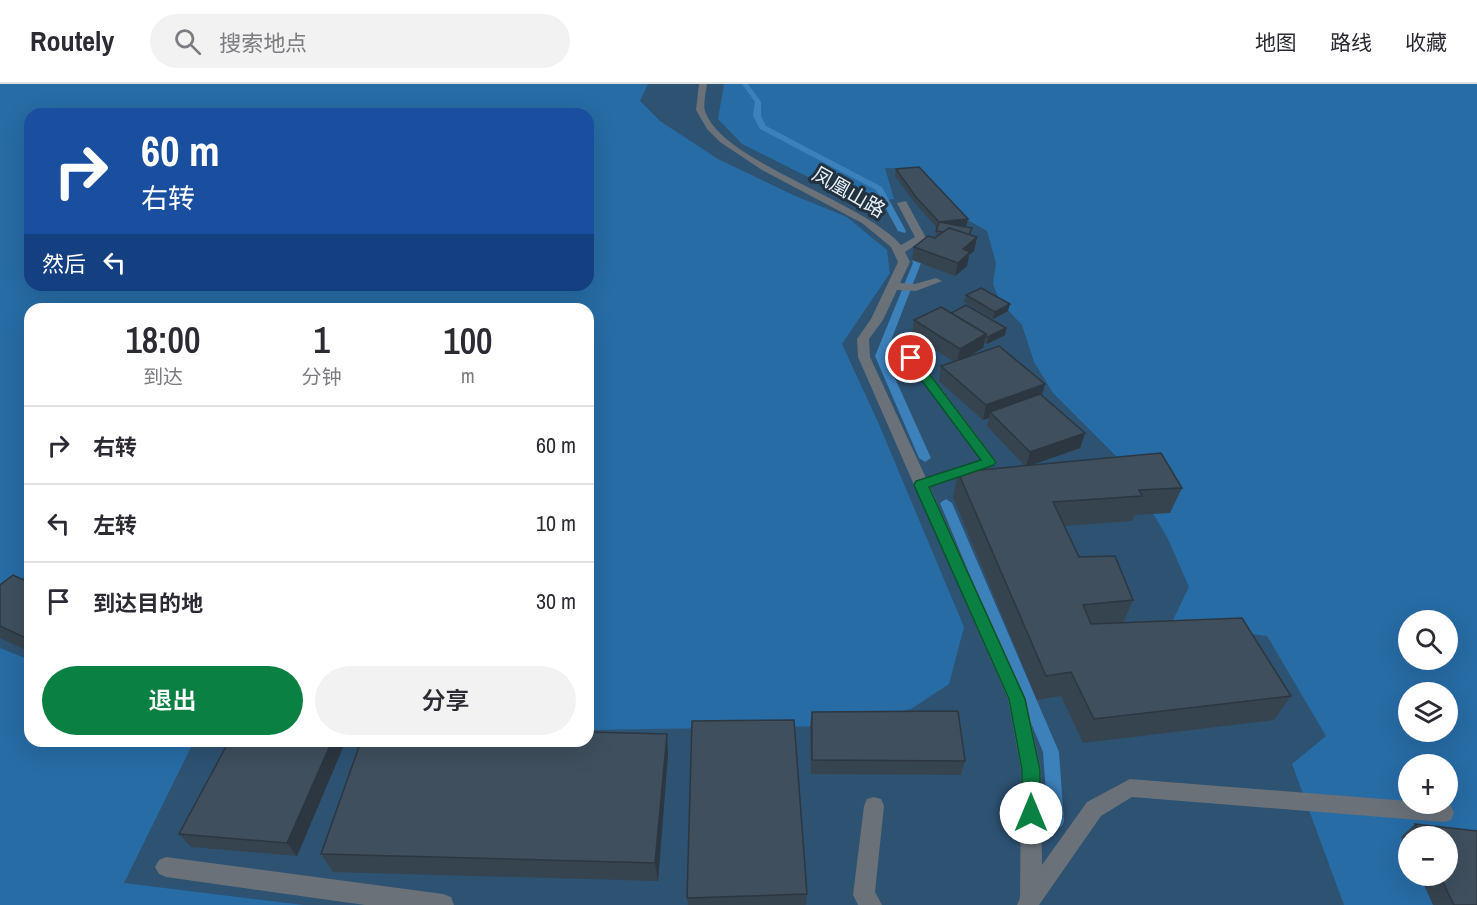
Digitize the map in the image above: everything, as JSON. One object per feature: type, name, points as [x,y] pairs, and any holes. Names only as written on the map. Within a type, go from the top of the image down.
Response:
[{"type":"street","name":"凤凰山路","points":[[703,84],[700,111],[710,127],[723,140],[765,168],[866,220],[896,244],[899,251]]},
{"type":"street","points":[[902,203],[921,238],[899,251],[904,262],[877,320],[863,339],[864,357],[1017,699],[1031,770],[1030,901]]},
{"type":"street","points":[[893,286],[915,288],[936,281]]},
{"type":"street","points":[[911,358],[990,462],[921,485]]},
{"type":"street","points":[[1030,901],[1094,809],[1130,788],[1398,809]]},
{"type":"street","points":[[871,905],[864,895],[874,806]]},
{"type":"street","points":[[166,867],[443,905]]},
{"type":"shaded area","points":[[0,84],[1477,84],[1477,905],[0,905]]},
{"type":"shaded area","points":[[0,84],[648,84],[640,101],[660,121],[718,159],[793,195],[847,217],[887,250],[890,273],[842,344],[878,422],[964,627],[949,684],[911,709],[839,726],[594,730],[594,303],[24,303],[24,577],[0,600]]},
{"type":"shaded area","points":[[724,84],[1477,84],[1477,905],[1344,905],[1292,764],[1326,736],[1267,636],[1171,624],[1189,587],[1167,537],[1123,463],[1053,393],[1034,362],[1022,325],[1000,302],[993,284],[996,263],[987,231],[952,211],[914,169],[885,168],[894,199],[860,203],[742,144],[718,119]]},
{"type":"shaded area","points":[[0,648],[24,658],[24,747],[191,747],[124,883],[304,905],[0,905]]},
{"type":"building","points":[[919,167],[968,219],[939,222],[916,197],[896,169]]},
{"type":"building","points":[[939,222],[972,228],[969,235],[949,228],[943,232],[936,231]]},
{"type":"building","points":[[949,228],[977,237],[963,249],[970,252],[958,263],[914,247],[928,236],[935,238]]},
{"type":"building","points":[[981,288],[1010,304],[995,312],[966,295]]},
{"type":"building","points":[[966,305],[1006,328],[988,337],[951,313]]},
{"type":"building","points":[[941,307],[986,334],[960,349],[914,320]]},
{"type":"building","points":[[999,346],[1045,384],[986,405],[941,366]]},
{"type":"building","points":[[1040,394],[1085,433],[1030,452],[990,412]]},
{"type":"building","points":[[1161,453],[1182,488],[1139,490],[1142,496],[1053,502],[1079,557],[1115,556],[1133,600],[1083,605],[1091,624],[1242,618],[1291,696],[1094,719],[1071,672],[1046,676],[958,472]]},
{"type":"building","points":[[13,575],[24,580],[24,637],[0,626],[0,585]]},
{"type":"building","points":[[958,711],[965,761],[812,760],[812,712]]},
{"type":"building","points":[[794,720],[807,894],[687,898],[692,721]]},
{"type":"building","points":[[594,732],[667,734],[655,863],[321,854],[359,747],[594,747]]},
{"type":"building","points":[[226,747],[329,747],[287,843],[179,834]]},
{"type":"building","points":[[1458,829],[1477,831],[1477,905],[1454,905],[1445,886],[1458,886]]},
{"type":"waterway","points":[[745,84],[758,102],[757,116],[763,127],[879,189],[902,231]]},
{"type":"waterway","points":[[916,260],[917,263],[880,356],[925,458]]},
{"type":"waterway","points":[[946,503],[1051,752],[1056,821]]},
{"type":"route","points":[[911,358],[990,462],[921,485],[1017,699],[1031,770],[1031,813]]}]
